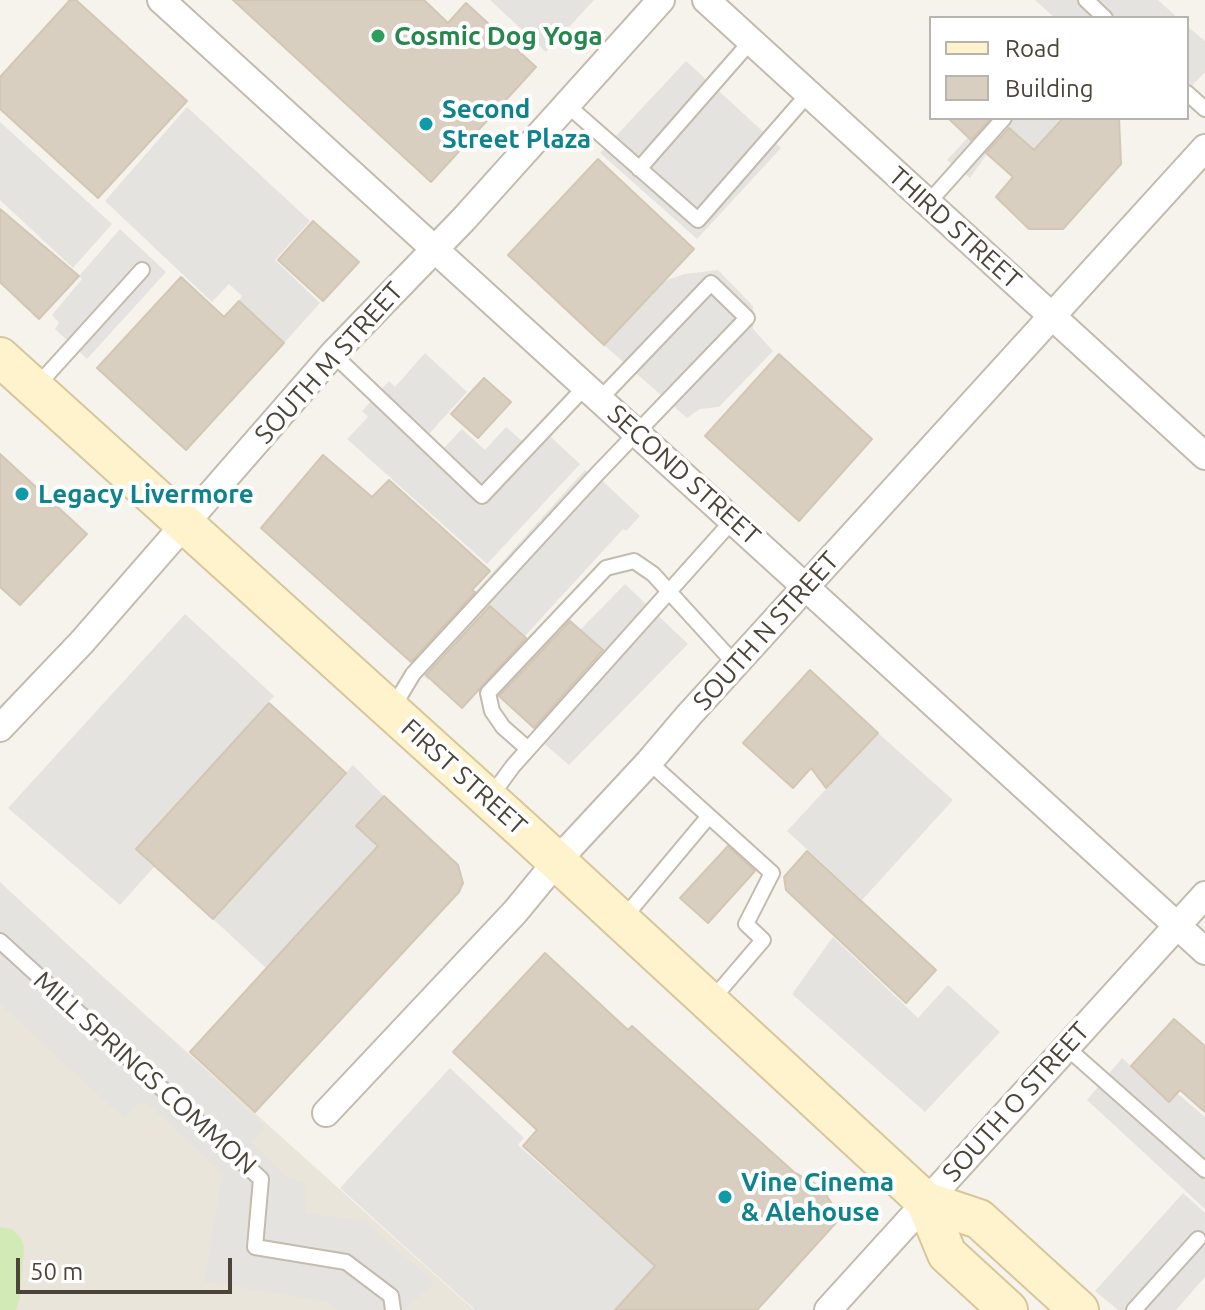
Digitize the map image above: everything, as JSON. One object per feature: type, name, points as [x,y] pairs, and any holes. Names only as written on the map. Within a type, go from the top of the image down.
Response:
[{"type":"main road","name":"FIRST STREET","points":[[0,357],[557,861],[925,1201],[979,1219],[1079,1310]]},
{"type":"main road","name":"FIRST STREET","points":[[925,1201],[947,1254],[1008,1310]]},
{"type":"street","name":"SECOND STREET","points":[[161,0],[1205,951]]},
{"type":"street","name":"SOUTH M STREET","points":[[0,728],[82,642],[333,354],[435,248],[661,0]]},
{"type":"street","name":"THIRD STREET","points":[[706,0],[1205,456]]},
{"type":"street","name":"SOUTH N STREET","points":[[326,1113],[515,912],[557,861],[1205,148]]},
{"type":"street","name":"SOUTH O STREET","points":[[828,1310],[1205,895]]},
{"type":"lane","points":[[1086,0],[1100,16],[1111,0]]},
{"type":"lane","points":[[639,169],[751,41]]},
{"type":"lane","points":[[566,104],[698,220],[808,94]]},
{"type":"lane","points":[[1189,95],[1205,109]]},
{"type":"lane","points":[[928,203],[1002,120]]},
{"type":"lane","points":[[34,388],[142,270]]},
{"type":"lane","points":[[333,354],[482,496],[711,283],[747,318],[413,674],[391,710]]},
{"type":"lane","points":[[489,799],[528,749],[733,520]]},
{"type":"lane","points":[[528,749],[503,727],[492,711],[488,693],[606,568],[634,561],[653,574],[736,665]]},
{"type":"lane","points":[[649,762],[772,873],[746,924],[763,940],[710,1003]]},
{"type":"lane","points":[[622,921],[709,816]]},
{"type":"lane","name":"MILL SPRINGS COMMON","points":[[0,941],[261,1179],[255,1247],[346,1262],[391,1296],[393,1310]]},
{"type":"lane","points":[[1066,1047],[1205,1170]]},
{"type":"lane","points":[[1134,1310],[1198,1239]]},
{"type":"shaded area","points":[[490,0],[594,0],[546,52]]},
{"type":"shaded area","points":[[1035,0],[1158,0],[1176,16],[1053,16]]},
{"type":"shaded area","points":[[1189,28],[1205,41],[1205,72],[1189,89]]},
{"type":"shaded area","points":[[686,61],[781,148],[697,239],[600,153]]},
{"type":"shaded area","points":[[187,107],[310,221],[275,260],[320,303],[284,343],[239,301],[242,296],[229,284],[212,302],[105,201]]},
{"type":"shaded area","points":[[967,120],[1059,120],[1034,150],[1005,125],[981,149],[986,155],[970,178],[947,160],[975,130]]},
{"type":"shaded area","points":[[0,122],[112,224],[73,268],[0,200]]},
{"type":"shaded area","points":[[120,229],[166,272],[87,359],[55,329],[59,323],[52,315],[82,279],[79,276]]},
{"type":"shaded area","points":[[718,270],[753,306],[753,329],[773,351],[719,407],[700,409],[687,418],[604,345],[664,281],[685,274]]},
{"type":"shaded area","points":[[425,353],[467,392],[428,435],[443,449],[462,429],[485,450],[506,427],[522,441],[538,425],[580,464],[487,564],[347,439],[368,417],[362,411],[376,395],[389,381],[395,387]]},
{"type":"shaded area","points":[[585,470],[591,475],[594,473],[640,516],[626,531],[623,529],[525,636],[492,607],[428,680],[411,663]]},
{"type":"shaded area","points":[[625,584],[688,644],[569,765],[535,736],[609,655],[580,630]]},
{"type":"shaded area","points":[[185,614],[274,696],[137,849],[155,866],[120,905],[8,808]]},
{"type":"shaded area","points":[[878,733],[953,800],[862,900],[787,831]]},
{"type":"shaded area","points":[[353,765],[384,796],[356,826],[378,846],[266,968],[213,919]]},
{"type":"shaded area","points":[[0,882],[265,1127],[252,1143],[284,1175],[305,1184],[305,1213],[365,1221],[434,1283],[407,1310],[337,1310],[328,1302],[204,1281],[223,1173],[147,1103],[139,1103],[124,1118],[0,1004]]},
{"type":"shaded area","points":[[0,884],[474,1310],[0,1310]]},
{"type":"shaded area","points":[[833,937],[918,1018],[948,985],[1000,1032],[925,1112],[792,994]]},
{"type":"shaded area","points":[[1122,1058],[1169,1102],[1177,1093],[1205,1117],[1205,1209],[1087,1100]]},
{"type":"shaded area","points":[[450,1068],[524,1138],[518,1145],[655,1266],[615,1310],[475,1310],[340,1188]]},
{"type":"shaded area","points":[[1183,1193],[1205,1213],[1205,1277],[1176,1310],[1118,1310],[1095,1291]]},
{"type":"green space","points":[[0,1227],[12,1229],[21,1238],[24,1247],[16,1310],[0,1310]]},
{"type":"building","points":[[70,0],[76,0],[187,101],[98,198],[0,109],[0,77]]},
{"type":"building","name":"Second Street Plaza","points":[[233,0],[424,0],[448,23],[466,3],[536,67],[431,182]]},
{"type":"building","points":[[950,120],[989,120],[971,140]]},
{"type":"building","points":[[1061,120],[1119,120],[1121,164],[1063,229],[1029,229],[996,197],[1013,177],[986,153],[1009,128],[1034,150]]},
{"type":"building","points":[[598,159],[694,249],[604,345],[508,255]]},
{"type":"building","points":[[0,209],[79,276],[39,319],[0,282]]},
{"type":"building","points":[[313,221],[359,262],[323,301],[278,260]]},
{"type":"building","points":[[181,277],[224,317],[239,301],[284,343],[186,450],[97,368]]},
{"type":"building","points":[[779,354],[872,439],[799,521],[705,436]]},
{"type":"building","points":[[484,378],[511,402],[478,438],[451,414]]},
{"type":"building","name":"Legacy Livermore","points":[[0,454],[87,534],[20,605],[0,587]]},
{"type":"building","points":[[323,455],[372,497],[389,480],[490,571],[472,590],[475,592],[411,662],[261,528]]},
{"type":"building","points":[[490,606],[526,638],[462,708],[426,675]]},
{"type":"building","points":[[570,621],[603,650],[534,728],[499,696]]},
{"type":"building","points":[[810,670],[878,733],[826,788],[811,768],[793,788],[743,743]]},
{"type":"building","points":[[269,703],[346,773],[213,919],[136,849]]},
{"type":"building","points":[[384,796],[458,865],[463,883],[459,892],[255,1112],[190,1052],[378,846],[356,826]]},
{"type":"building","points":[[728,846],[755,871],[708,923],[680,898]]},
{"type":"building","points":[[807,851],[936,970],[906,1003],[786,890],[784,877]]},
{"type":"building","points":[[545,953],[628,1030],[632,1026],[795,1173],[821,1187],[843,1215],[757,1310],[615,1310],[655,1266],[523,1146],[537,1130],[453,1052]]},
{"type":"building","points":[[1174,1019],[1205,1046],[1205,1112],[1180,1090],[1169,1102],[1131,1066]]},
{"type":"place","name":"Cosmic Dog Yoga","points":[[378,36]]},
{"type":"place","name":"Second Street Plaza","points":[[426,124]]},
{"type":"place","name":"Legacy Livermore","points":[[22,494]]},
{"type":"place","name":"Vine Cinema & Alehouse","points":[[725,1197]]}]
